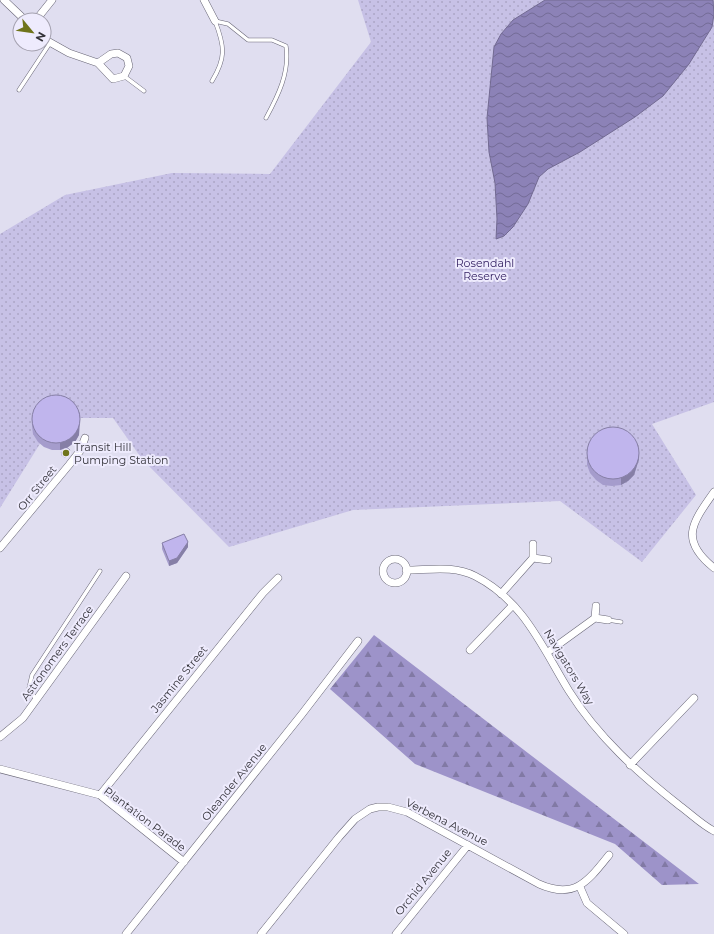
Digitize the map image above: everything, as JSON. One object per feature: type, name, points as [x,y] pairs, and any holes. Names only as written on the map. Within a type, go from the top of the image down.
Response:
[{"type":"street","points":[[4,0],[17,12]]},
{"type":"street","points":[[42,12],[52,0]]},
{"type":"street","points":[[204,0],[215,21]]},
{"type":"street","points":[[52,44],[69,53],[98,63],[111,78],[116,79],[124,76],[128,69],[129,62],[121,54],[114,53],[98,63]]},
{"type":"street","name":"Orr Street","points":[[0,548],[80,451],[86,438]]},
{"type":"street","points":[[714,492],[695,518],[691,535],[694,546],[700,555],[714,568]]},
{"type":"street","points":[[501,594],[533,558],[533,544]]},
{"type":"street","points":[[533,558],[548,560]]},
{"type":"street","name":"Navigators Way","points":[[406,570],[458,570],[474,575],[501,594],[513,605],[534,630],[584,714],[630,764],[677,804],[714,831]]},
{"type":"street","name":"Astronomers Terrace","points":[[0,737],[18,724],[126,576]]},
{"type":"street","name":"Jasmine Street","points":[[100,796],[258,599],[278,578]]},
{"type":"street","points":[[470,650],[513,605]]},
{"type":"street","points":[[596,606],[596,618]]},
{"type":"street","points":[[548,652],[596,618],[608,620]]},
{"type":"street","name":"Oleander Avenue","points":[[126,934],[302,714],[358,641]]},
{"type":"street","points":[[630,764],[694,698]]},
{"type":"street","name":"Plantation Parade","points":[[0,769],[100,796],[184,862]]},
{"type":"street","name":"Verbena Avenue","points":[[261,934],[339,837],[355,819],[370,809],[388,807],[398,808],[550,889],[565,890],[580,887]]},
{"type":"street","name":"Orchid Avenue","points":[[396,934],[468,845]]},
{"type":"street","points":[[609,855],[591,877],[580,887],[587,904],[624,934]]},
{"type":"lane","points":[[212,82],[219,69],[223,56],[220,33],[215,21]]},
{"type":"lane","points":[[215,21],[228,24],[248,40],[272,40],[286,46],[287,53],[284,78],[266,118]]},
{"type":"lane","points":[[19,90],[41,52]]},
{"type":"lane","points":[[124,76],[144,91]]},
{"type":"lane","points":[[36,700],[29,688],[32,675],[100,571]]},
{"type":"lane","points":[[608,620],[621,622]]},
{"type":"green space","name":"Rosendahl Reserve","points":[[358,0],[714,0],[714,402],[652,424],[696,495],[642,562],[560,501],[353,510],[229,547],[142,459],[113,418],[56,418],[0,508],[0,234],[65,195],[172,173],[270,174],[371,42]]},
{"type":"green space","points":[[374,635],[699,884],[662,885],[615,844],[415,764],[330,689]]},
{"type":"water","points":[[545,0],[713,0],[714,14],[712,27],[689,64],[663,96],[635,117],[580,152],[548,169],[539,177],[528,204],[513,227],[504,236],[496,239],[497,219],[495,183],[489,152],[487,118],[494,47],[501,34],[513,20]]},
{"type":"building","points":[[51,395],[61,395],[73,402],[80,414],[80,424],[73,436],[61,443],[51,443],[43,439],[36,432],[32,424],[32,414],[36,406],[43,399]]},
{"type":"building","points":[[613,427],[623,429],[631,435],[637,443],[639,453],[637,463],[631,471],[623,477],[613,479],[603,477],[595,471],[589,463],[587,453],[589,443],[595,435],[603,429]]},
{"type":"building","points":[[66,447],[70,450],[65,456],[61,453]]},
{"type":"building","points":[[184,534],[188,542],[177,558],[169,561],[162,543]]},
{"type":"place","name":"Transit Hill Pumping Station","points":[[66,453]]}]
